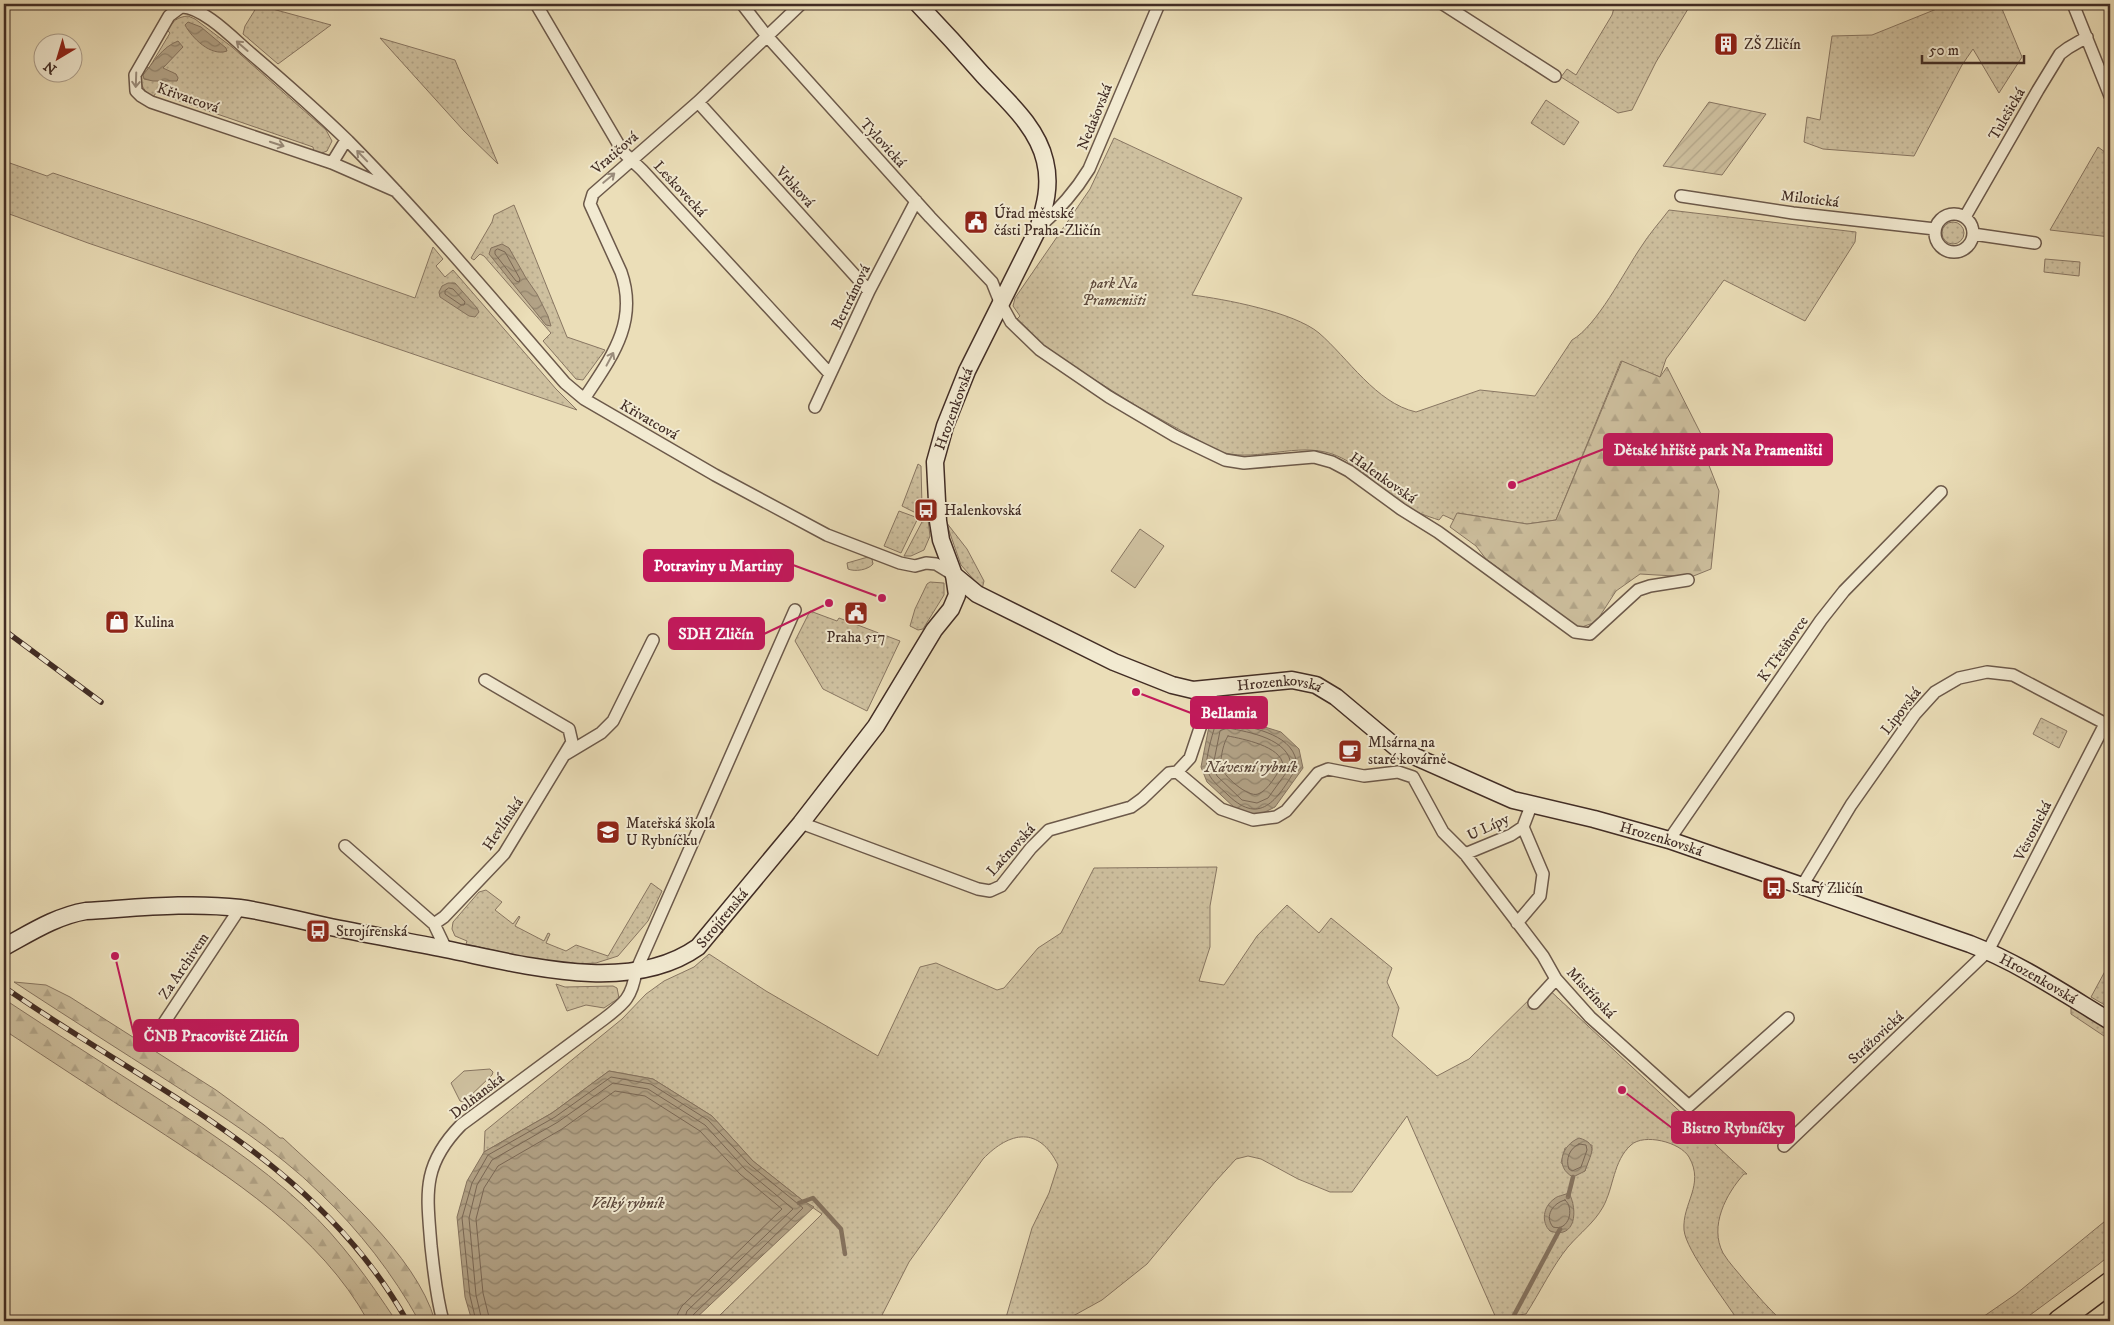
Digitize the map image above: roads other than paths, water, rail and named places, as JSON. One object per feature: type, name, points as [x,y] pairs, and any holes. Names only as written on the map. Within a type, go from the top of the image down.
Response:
[{"type":"highway","points":[[2060,1321],[2110,1283]]},
{"type":"street","name":"Leskovecká","points":[[536,4],[623,152],[830,374]]},
{"type":"street","name":"Tylovická","points":[[742,4],[766,35],[992,282],[1000,302]]},
{"type":"street","name":"Vratičová","points":[[584,399],[609,362],[621,336],[628,308],[625,284],[621,272],[590,202],[596,189],[698,102],[766,35],[801,4]]},
{"type":"street","name":"Hrozenkovská","points":[[918,4],[1024,120],[1038,141],[1045,161],[1048,184],[1045,206],[1038,228],[1000,302],[957,394],[937,454],[935,479],[938,521],[941,540],[954,575],[985,598],[1114,662],[1172,684],[1192,690],[1292,680],[1316,685],[1336,697],[1398,750],[1513,800],[1531,806],[1594,819],[1669,840],[1988,951],[2110,1021]]},
{"type":"street","name":"Nedašovská","points":[[1038,228],[1060,210],[1076,190],[1089,169],[1159,4]]},
{"type":"street","points":[[1443,4],[1555,76]]},
{"type":"street","points":[[2073,4],[2110,96]]},
{"type":"street","name":"Křivatcová","points":[[396,191],[332,163],[151,102],[138,94],[134,83],[136,72],[169,16],[177,9],[187,7],[210,20],[280,79],[346,140],[396,191],[452,252],[565,383],[584,399],[715,475],[827,535],[900,563],[915,566],[926,563],[936,564],[954,575]]},
{"type":"street","name":"Tulešická","points":[[1965,217],[2060,54],[2086,37]]},
{"type":"street","name":"Vrbková","points":[[698,102],[869,291]]},
{"type":"street","points":[[332,163],[346,140]]},
{"type":"street","name":"Milotická","points":[[1681,196],[1793,213],[1935,229]]},
{"type":"street","name":"Bertrámová","points":[[814,407],[869,291],[916,201]]},
{"type":"street","points":[[1950,214],[1965,217],[1970,222],[1973,234],[1970,244],[1965,249],[1949,252],[1939,245],[1935,229],[1940,220],[1950,214]]},
{"type":"street","points":[[1973,234],[2035,243]]},
{"type":"street","name":"Halenkovská","points":[[1000,302],[1011,322],[1040,350],[1109,396],[1175,436],[1205,452],[1230,462],[1314,457],[1332,462],[1349,471],[1401,509],[1438,532],[1575,632],[1590,634],[1638,590],[1650,586],[1688,580]]},
{"type":"street","name":"K Třešňovce","points":[[1669,840],[1815,628],[1844,590],[1941,492]]},
{"type":"street","name":"Strojírenská","points":[[4,947],[60,917],[86,911],[210,906],[240,908],[564,973],[636,971],[662,965],[684,956],[698,947],[801,824],[876,726],[934,630],[951,609],[958,595],[954,575]]},
{"type":"street","name":"Dolňanská","points":[[443,1321],[436,1297],[427,1197],[434,1165],[441,1150],[461,1126],[620,1006],[633,989],[636,971],[795,610]]},
{"type":"street","name":"Hevlínská","points":[[566,754],[601,733],[613,721],[653,640]]},
{"type":"street","name":"Lipovská","points":[[1802,886],[1851,805],[1915,714],[1935,692],[1958,678],[1987,672],[2013,675],[2108,725]]},
{"type":"street","name":"Hevlínská","points":[[434,924],[444,917],[504,854],[572,742],[568,728],[485,680]]},
{"type":"street","name":"Lačnovská","points":[[801,824],[978,889],[990,891],[998,889],[1004,884],[1030,848],[1049,830],[1131,806],[1142,799],[1169,773],[1177,772],[1190,758],[1213,689]]},
{"type":"street","name":"Věstonická","points":[[1988,951],[2108,725]]},
{"type":"street","points":[[1177,772],[1221,809],[1253,820],[1276,817],[1286,811],[1318,773],[1328,769],[1364,776],[1398,772],[1413,777],[1422,761]]},
{"type":"street","name":"Mistřínská","points":[[1413,777],[1442,832],[1465,854],[1543,956],[1556,979],[1590,1017],[1689,1106],[1788,1018]]},
{"type":"street","name":"U Lípy","points":[[1465,854],[1511,835],[1523,827],[1531,806]]},
{"type":"street","name":"U Lípy","points":[[1517,923],[1540,896],[1543,874],[1523,827]]},
{"type":"street","points":[[345,846],[434,924],[446,949]]},
{"type":"street","name":"Za Archivem","points":[[152,1041],[240,908]]},
{"type":"street","name":"Strážovická","points":[[1784,1146],[1988,951]]},
{"type":"street","points":[[1534,1003],[1556,979]]},
{"type":"water","points":[[188,22],[201,27],[226,48],[227,51],[221,52],[209,49],[197,41],[185,25]]},
{"type":"water","points":[[178,41],[183,47],[163,68],[176,74],[177,81],[144,79],[143,75],[158,56],[167,47]]},
{"type":"water","points":[[502,244],[509,248],[537,294],[551,326],[546,325],[489,254],[491,248]]},
{"type":"water","points":[[448,283],[455,283],[477,308],[479,312],[475,317],[469,316],[440,297],[439,292],[442,286]]},
{"type":"water","name":"Návesní rybník","points":[[1229,716],[1281,732],[1299,749],[1303,768],[1275,807],[1259,815],[1237,810],[1207,782],[1201,767],[1210,721]]},
{"type":"water","name":"Velký rybník","points":[[609,1071],[653,1079],[712,1116],[753,1161],[802,1200],[814,1207],[693,1321],[472,1321],[465,1297],[457,1217],[467,1181],[484,1152],[552,1113]]},
{"type":"water","points":[[1579,1138],[1590,1143],[1592,1151],[1585,1171],[1573,1177],[1564,1168],[1562,1156],[1568,1146]]},
{"type":"water","points":[[1569,1193],[1573,1207],[1573,1222],[1565,1231],[1559,1233],[1550,1231],[1544,1219],[1547,1206],[1555,1198]]},
{"type":"waterway","points":[[1568,1197],[1573,1177]]},
{"type":"waterway","points":[[799,1203],[813,1198],[841,1229],[845,1254]]},
{"type":"waterway","points":[[1511,1321],[1560,1229]]},
{"type":"railway","points":[[4,630],[101,702]]},
{"type":"railway","points":[[4,987],[172,1095],[278,1171],[326,1215],[370,1264],[407,1321]]},
{"type":"place","name":"ZŠ Zličín","points":[[1726,44]]},
{"type":"place","name":"Úřad městské části Praha-Zličín","points":[[976,222]]},
{"type":"place","name":"Dětské hřiště park Na Prameništi","points":[[1512,485]]},
{"type":"place","name":"Halenkovská","points":[[926,510]]},
{"type":"place","name":"Potraviny u Martiny","points":[[882,598]]},
{"type":"place","name":"SDH Zličín","points":[[829,603]]},
{"type":"place","name":"Praha 517","points":[[856,613]]},
{"type":"place","name":"Kulina","points":[[117,622]]},
{"type":"place","name":"Bellamia","points":[[1136,692]]},
{"type":"place","name":"Mlsárna na staré kovárně","points":[[1350,751]]},
{"type":"place","name":"Mateřská škola U Rybníčku","points":[[608,832]]},
{"type":"place","name":"Starý Zličín","points":[[1774,888]]},
{"type":"place","name":"Strojírenská","points":[[318,931]]},
{"type":"place","name":"ČNB Pracoviště Zličín","points":[[115,956]]},
{"type":"place","name":"Bistro Rybníčky","points":[[1622,1090]]},
{"type":"park label","name":"park Na Prameništi","points":[[1114,292]]}]
